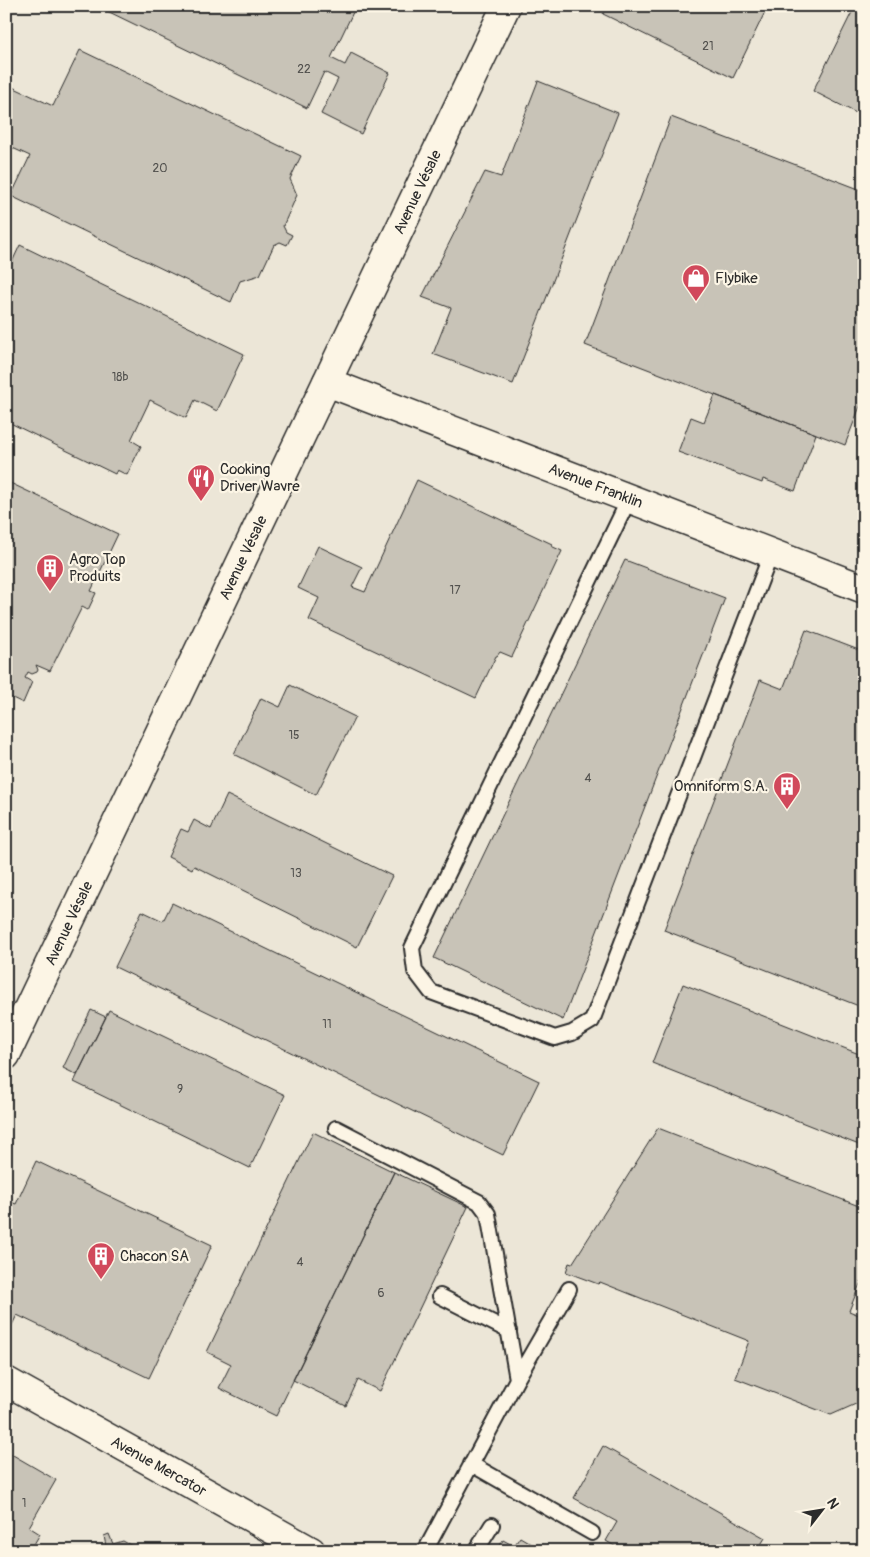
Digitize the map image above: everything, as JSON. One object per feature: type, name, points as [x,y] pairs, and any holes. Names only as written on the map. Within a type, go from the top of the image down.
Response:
[{"type":"street","name":"Avenue Vésale","points":[[6,1055],[506,6]]},
{"type":"street","name":"Avenue Franklin","points":[[327,382],[864,589]]},
{"type":"street","name":"Avenue Mercator","points":[[6,1381],[311,1551]]},
{"type":"lane","points":[[630,499],[412,948],[415,971],[431,992],[555,1038],[572,1033],[592,1021],[771,554]]},
{"type":"lane","points":[[336,1128],[479,1202],[488,1214],[517,1380]]},
{"type":"lane","points":[[425,1551],[517,1380],[569,1289]]},
{"type":"lane","points":[[440,1296],[509,1331]]},
{"type":"lane","points":[[471,1464],[592,1533]]},
{"type":"lane","points":[[476,1551],[492,1525]]},
{"type":"shaded area","points":[[6,6],[864,6],[864,1551],[6,1551]]},
{"type":"building","points":[[102,6],[356,6],[331,58],[345,65],[351,53],[390,73],[361,134],[321,114],[338,79],[324,72],[307,108],[101,8]]},
{"type":"building","points":[[607,6],[752,6],[765,12],[733,78],[603,14]]},
{"type":"building","points":[[855,6],[864,6],[864,117],[813,91]]},
{"type":"building","points":[[80,50],[301,156],[290,179],[297,195],[283,226],[286,232],[292,235],[287,245],[280,242],[274,245],[260,275],[240,281],[231,302],[11,196],[30,156],[6,145],[6,84],[53,106]]},
{"type":"building","points":[[538,81],[618,113],[513,384],[433,354],[451,308],[422,297],[485,172],[501,177]]},
{"type":"building","points":[[671,117],[864,191],[864,396],[845,445],[585,345]]},
{"type":"building","points":[[20,245],[244,354],[217,411],[195,400],[186,418],[150,400],[131,440],[141,446],[127,475],[117,470],[115,474],[6,421],[6,275]]},
{"type":"building","points":[[715,395],[816,434],[795,491],[763,479],[762,483],[678,452],[691,417],[704,422]]},
{"type":"building","points":[[417,480],[552,544],[551,546],[562,551],[512,657],[500,652],[496,656],[476,698],[309,620],[319,598],[298,588],[318,546],[362,567],[352,587],[365,592]]},
{"type":"building","name":"Agro Top Produits","points":[[6,481],[118,534],[91,591],[96,593],[88,610],[82,607],[50,671],[36,665],[37,672],[32,674],[28,672],[25,678],[32,682],[23,703],[6,695]]},
{"type":"building","points":[[625,560],[725,598],[563,1020],[434,958]]},
{"type":"building","name":"Omniform S.A.","points":[[806,630],[864,652],[864,1008],[664,930],[760,680],[783,689]]},
{"type":"building","points":[[290,685],[355,717],[316,795],[234,754],[261,698],[280,707]]},
{"type":"building","points":[[227,795],[392,876],[357,947],[194,866],[192,869],[168,857],[181,829],[188,832],[194,820],[211,829]]},
{"type":"building","points":[[172,903],[539,1081],[503,1155],[115,967],[142,911],[163,921]]},
{"type":"building","points":[[683,984],[864,1056],[864,1147],[652,1063]]},
{"type":"building","points":[[91,1010],[106,1017],[77,1075],[63,1068]]},
{"type":"building","points":[[109,1010],[285,1095],[250,1168],[74,1082]]},
{"type":"building","points":[[658,1128],[864,1208],[864,1274],[849,1311],[864,1317],[864,1387],[858,1403],[831,1415],[735,1378],[749,1341],[600,1282],[598,1284],[566,1272],[569,1263],[572,1264]]},
{"type":"building","points":[[313,1132],[394,1172],[276,1416],[219,1388],[231,1364],[207,1352]]},
{"type":"building","name":"Chacon SA","points":[[36,1161],[212,1245],[149,1378],[17,1315],[6,1337],[6,1200],[16,1204]]},
{"type":"building","points":[[394,1172],[468,1207],[380,1391],[358,1380],[346,1406],[293,1380]]},
{"type":"building","points":[[603,1446],[765,1538],[757,1551],[623,1551],[606,1541],[617,1522],[574,1498]]},
{"type":"building","points":[[6,1451],[56,1480],[29,1527],[40,1534],[30,1551],[6,1551]]},
{"type":"building","points":[[109,1534],[113,1544],[123,1541],[134,1547],[135,1551],[95,1551],[106,1546],[104,1536]]},
{"type":"building","points":[[520,1537],[544,1551],[522,1551],[514,1546]]},
{"type":"building","points":[[503,1540],[514,1546],[522,1551],[497,1551]]},
{"type":"place","name":"Flybike","points":[[696,302]]},
{"type":"place","name":"Cooking Driver Wavre","points":[[201,502]]},
{"type":"place","name":"Agro Top Produits","points":[[50,592]]},
{"type":"place","name":"Omniform S.A.","points":[[787,810]]},
{"type":"place","name":"Chacon SA","points":[[101,1280]]}]
